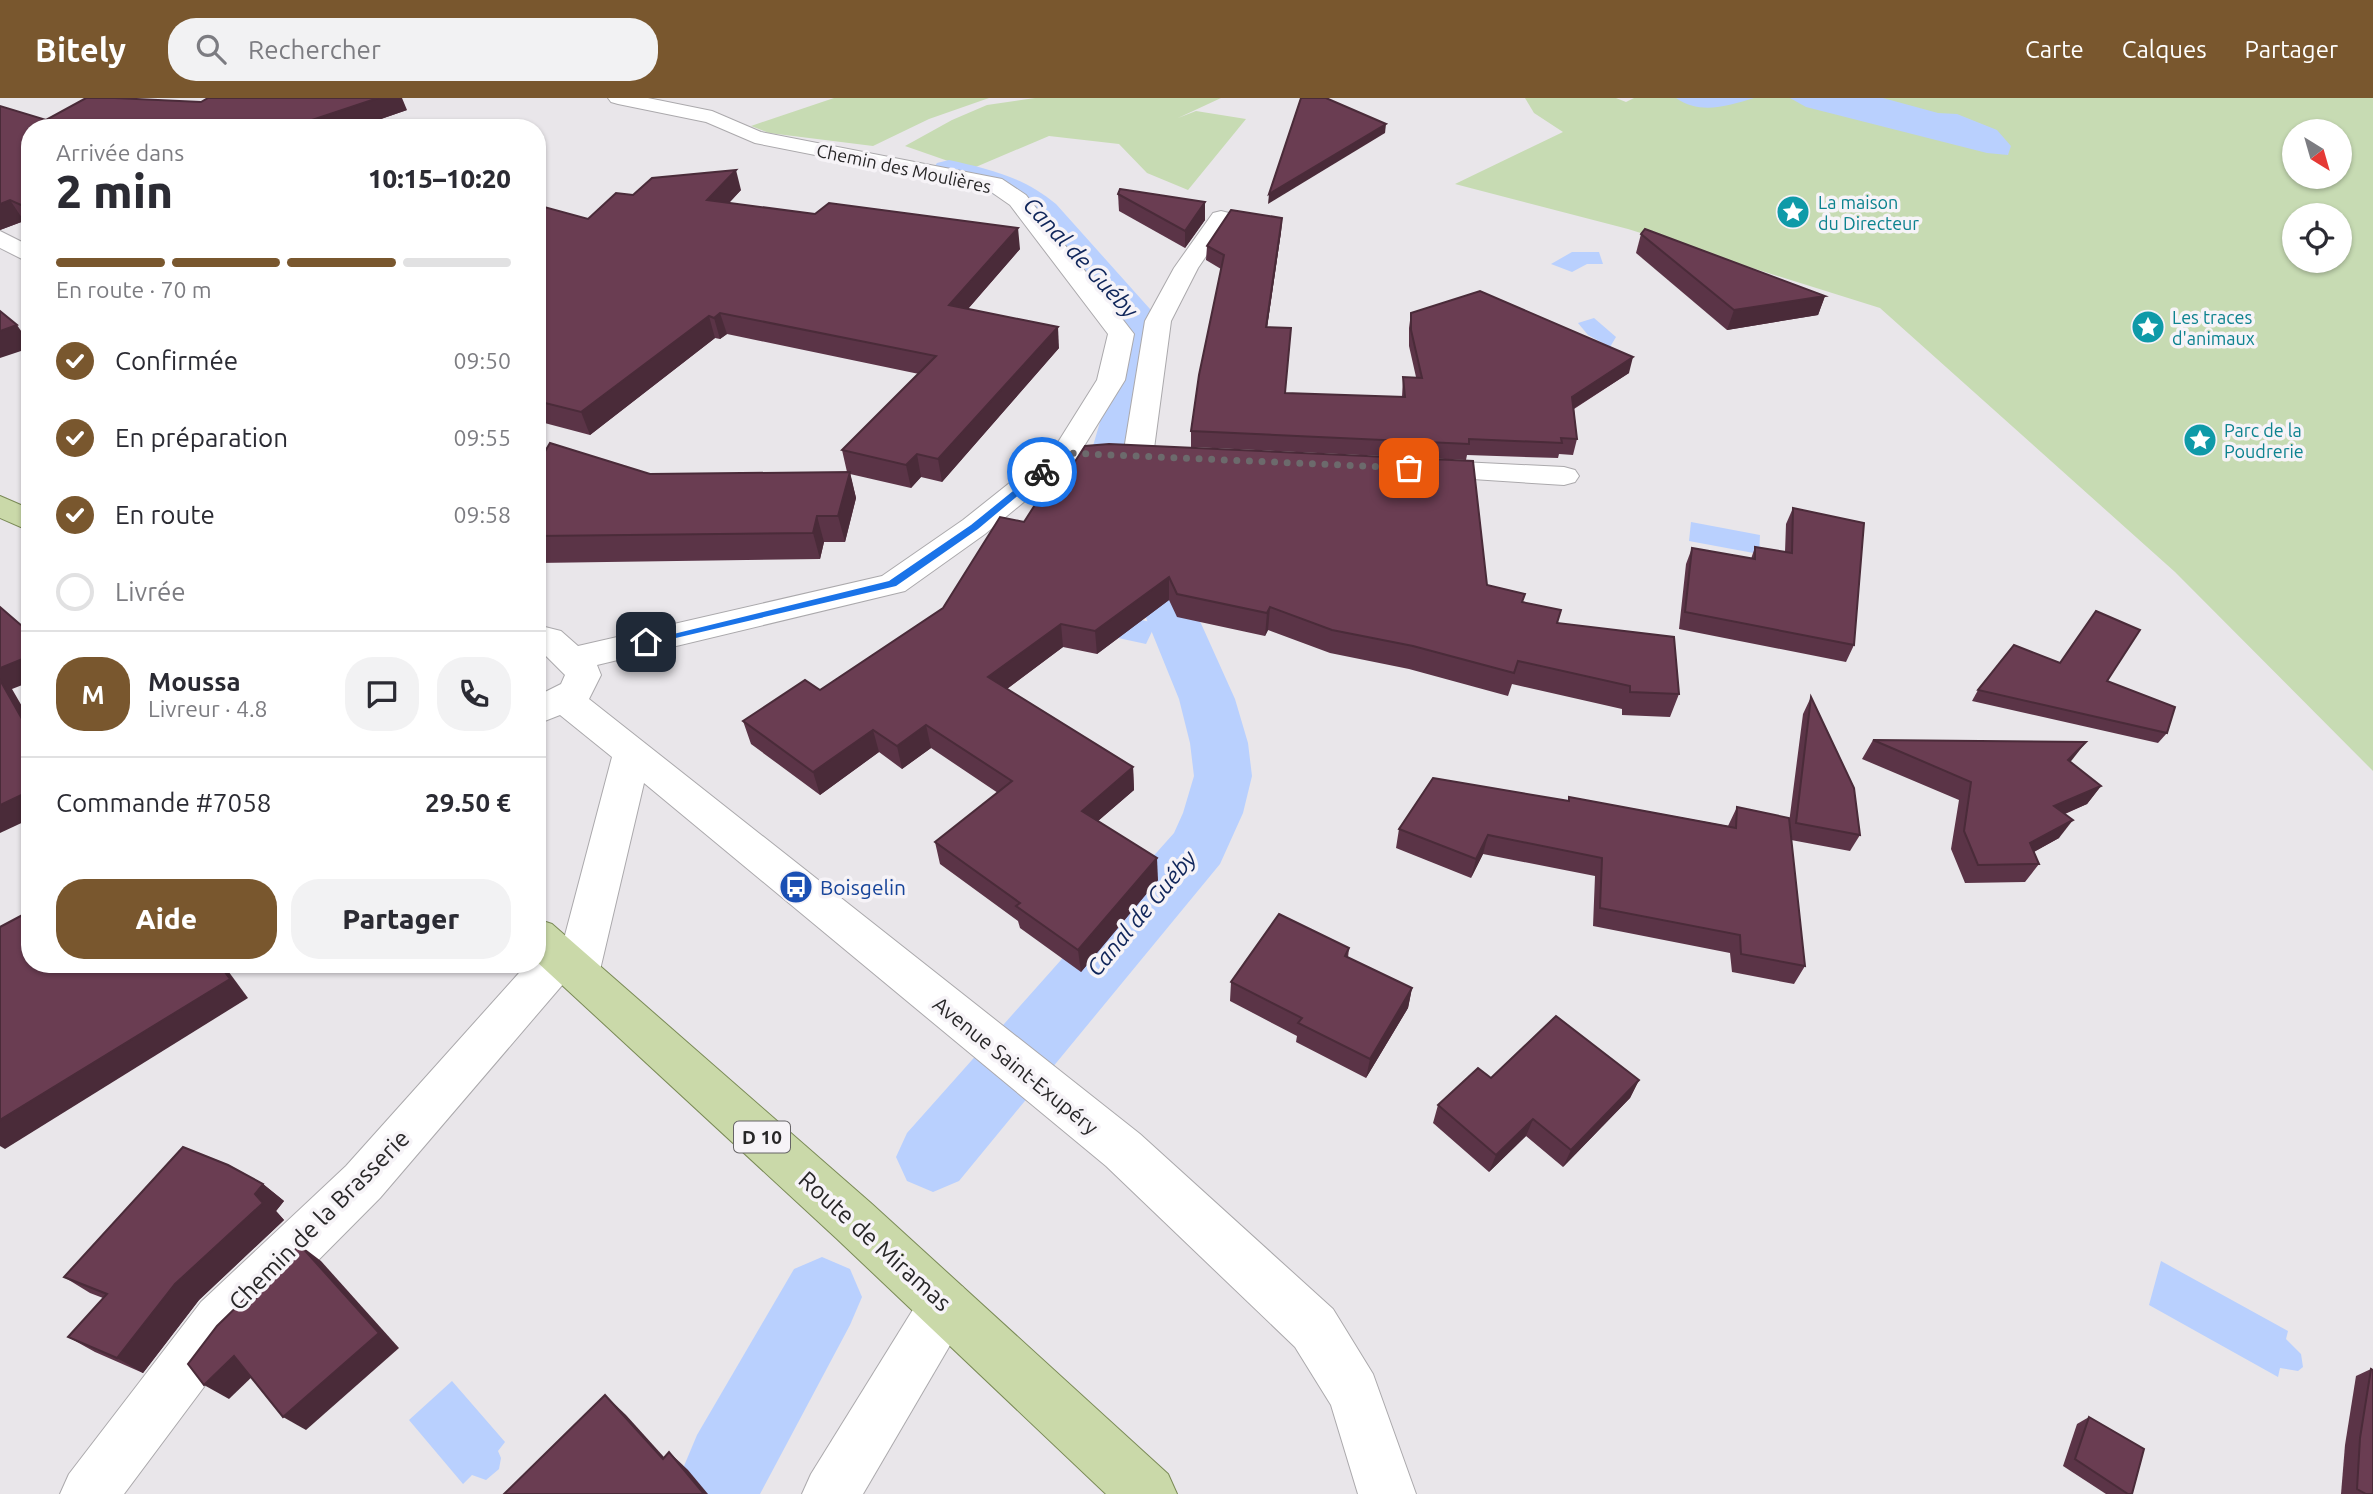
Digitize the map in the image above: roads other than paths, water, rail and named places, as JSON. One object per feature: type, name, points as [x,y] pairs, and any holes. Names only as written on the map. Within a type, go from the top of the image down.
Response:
[{"type":"main road","points":[[0,505],[21,517]]},
{"type":"main road","name":"Route de Miramas","points":[[559,954],[945,1305],[1148,1494]]},
{"type":"street","name":"Chemin des Moulières","points":[[572,659],[893,584],[974,527],[1066,453],[1111,380],[1121,334],[1018,200],[993,184],[755,137],[712,117],[618,98]]},
{"type":"street","points":[[1066,453],[1130,456],[1158,321],[1186,268],[1221,218]]},
{"type":"street","points":[[1,239],[21,251]]},
{"type":"street","points":[[1395,468],[1564,476]]},
{"type":"street","points":[[546,638],[582,668],[583,675],[579,685],[551,705]]},
{"type":"street","name":"Avenue Saint-Exupéry","points":[[551,705],[632,753],[1123,1150],[1314,1328],[1354,1393],[1388,1494]]},
{"type":"street","points":[[559,954],[632,753]]},
{"type":"street","name":"Chemin de la Brasserie","points":[[546,969],[559,954]]},
{"type":"street","name":"Chemin de la Brasserie","points":[[89,1494],[220,1321],[363,1182],[543,973]]},
{"type":"street","points":[[831,1494],[945,1305]]},
{"type":"water","points":[[1676,98],[1754,98],[1704,108]]},
{"type":"water","points":[[1790,98],[1883,98],[1938,113],[1957,114],[1997,130],[2011,146],[2008,155],[1987,153],[1806,107]]},
{"type":"water","points":[[1572,252],[1599,252],[1603,264],[1587,264],[1572,272],[1551,264]]},
{"type":"water","points":[[1594,318],[1616,337],[1610,347],[1588,335],[1578,323]]},
{"type":"water","points":[[1691,522],[1760,535],[1759,554],[1689,541]]},
{"type":"water","points":[[1106,613],[1156,623],[1146,644],[1095,633]]},
{"type":"water","points":[[2161,1261],[2288,1331],[2286,1339],[2301,1354],[2303,1367],[2298,1371],[2280,1368],[2278,1377],[2149,1305]]},
{"type":"water","points":[[452,1381],[505,1442],[498,1451],[501,1458],[499,1469],[486,1480],[472,1475],[463,1484],[409,1420]]},
{"type":"waterway","name":"Canal de Guéby","points":[[933,1157],[1198,847],[1213,813],[1223,776],[1219,743],[1207,699],[1109,470],[1147,328],[1044,211],[1033,202],[1000,183],[949,170]]},
{"type":"waterway","name":"Canal de Guéby","points":[[728,1466],[822,1297]]},
{"type":"place","name":"La maison du Directeur","points":[[1793,212]]},
{"type":"place","name":"Les traces d'animaux","points":[[2148,327]]},
{"type":"place","name":"Parc de la Poudrerie","points":[[2200,440]]},
{"type":"place","name":"Boisgelin","points":[[796,887]]}]
